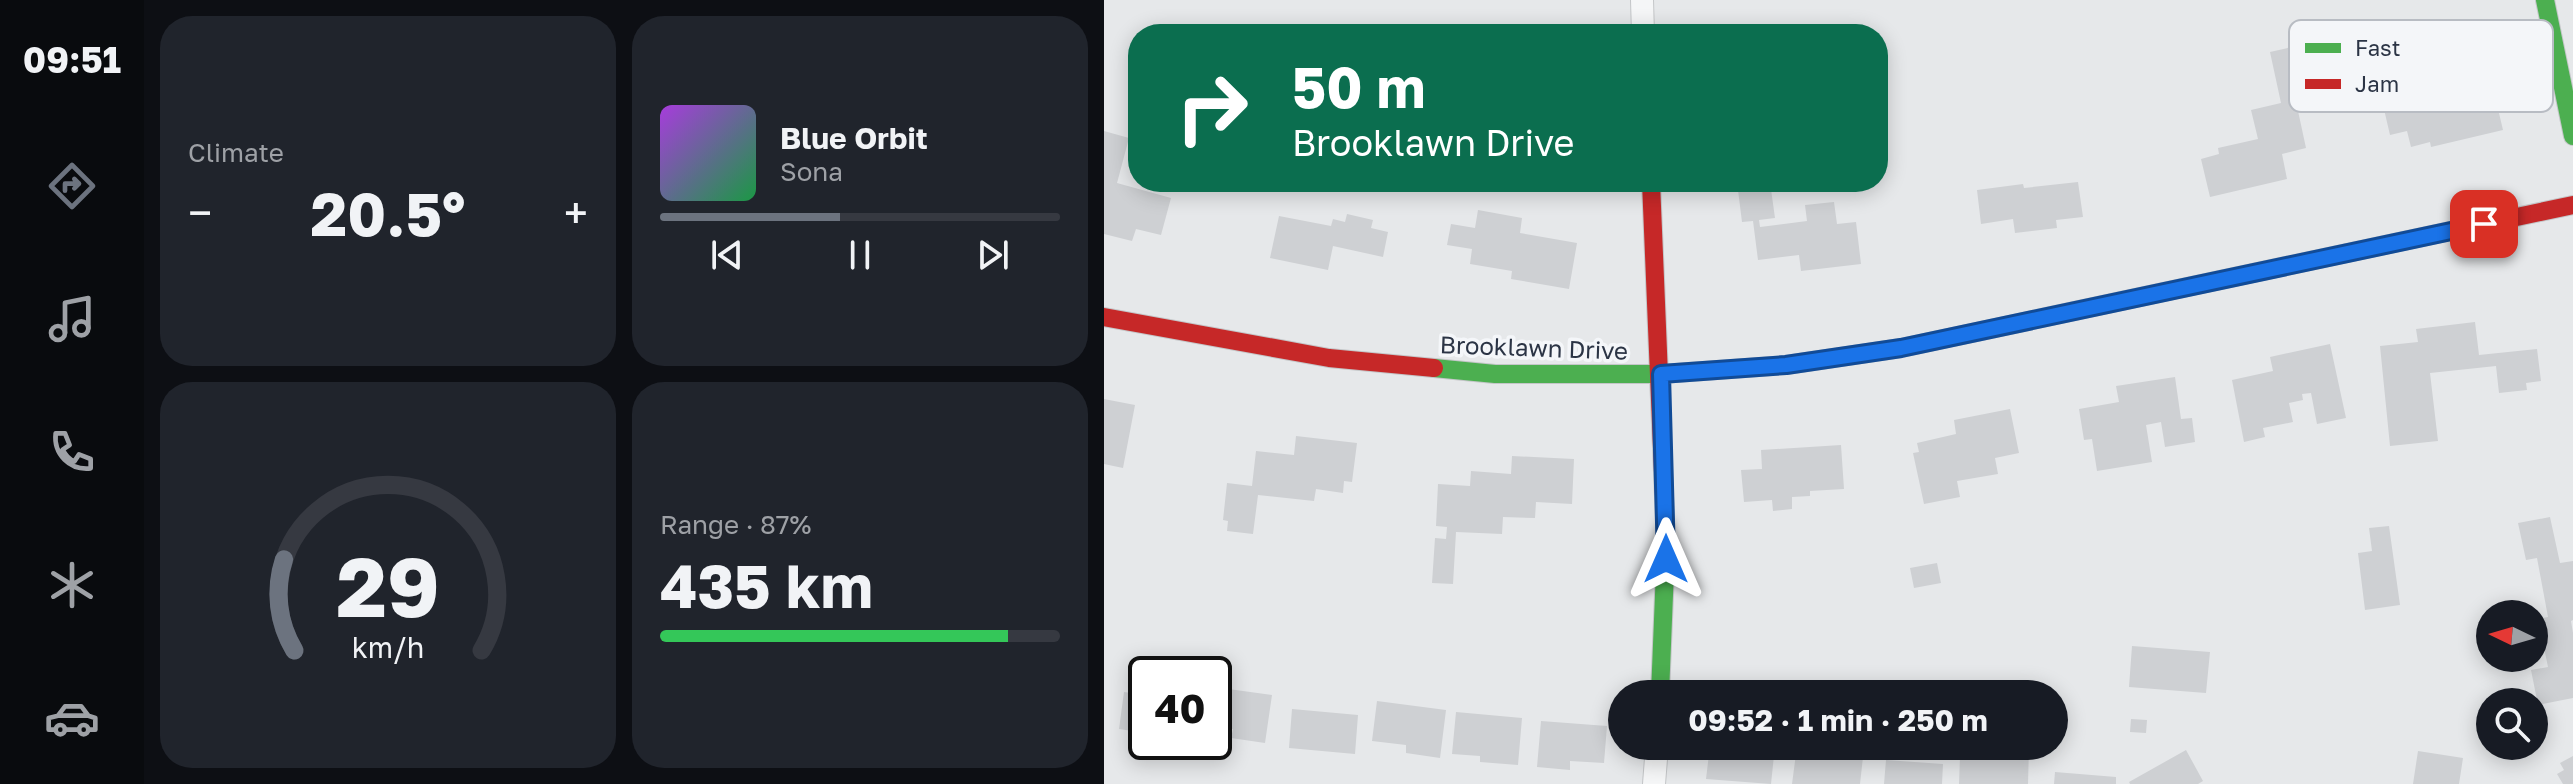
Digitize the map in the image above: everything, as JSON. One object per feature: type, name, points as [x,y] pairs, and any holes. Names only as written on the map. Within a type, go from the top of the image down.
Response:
[{"type":"street","points":[[1642,0],[1643,24]]},
{"type":"street","points":[[2545,0],[2549,20]]},
{"type":"street","points":[[2553,39],[2573,136]]},
{"type":"street","points":[[1652,192],[1666,534],[1661,680]]},
{"type":"street","name":"Brooklawn Drive","points":[[1104,317],[1344,360],[1495,374],[1661,374],[1786,365],[1901,348],[2573,205]]},
{"type":"street","points":[[1654,784],[1656,760]]},
{"type":"building","points":[[2289,48],[2289,112],[2298,112],[2306,148],[2282,154],[2287,179],[2210,197],[2201,159],[2219,154],[2218,148],[2258,139],[2251,110],[2281,103],[2270,52]]},
{"type":"building","points":[[2385,112],[2499,112],[2503,130],[2431,147],[2430,142],[2411,147],[2407,131],[2390,135]]},
{"type":"building","points":[[1104,131],[1128,138],[1117,183],[1128,186],[1128,192],[1149,192],[1171,198],[1161,235],[1136,229],[1132,241],[1104,234]]},
{"type":"building","points":[[2078,182],[2083,217],[2056,220],[2057,228],[2015,233],[2013,219],[1981,224],[1977,190]]},
{"type":"building","points":[[1738,192],[1771,192],[1775,218],[1759,220],[1760,227],[1807,221],[1805,205],[1834,202],[1837,224],[1856,222],[1861,264],[1801,271],[1799,255],[1758,260],[1753,221],[1742,222]]},
{"type":"building","points":[[1478,210],[1522,218],[1520,233],[1577,243],[1569,289],[1511,279],[1512,271],[1470,264],[1472,249],[1447,245],[1451,224],[1475,228]]},
{"type":"building","points":[[1347,214],[1373,220],[1371,228],[1388,232],[1383,257],[1333,246],[1328,270],[1270,258],[1279,216],[1331,226],[1333,219],[1345,222]]},
{"type":"building","points":[[2475,322],[2479,355],[2537,349],[2541,381],[2526,383],[2527,390],[2499,393],[2496,366],[2430,373],[2438,441],[2390,446],[2380,346],[2418,342],[2416,329]]},
{"type":"building","points":[[2330,344],[2346,418],[2317,424],[2311,393],[2302,394],[2303,400],[2289,403],[2293,422],[2263,428],[2265,437],[2244,442],[2232,380],[2273,371],[2270,357]]},
{"type":"building","points":[[2175,377],[2181,419],[2192,418],[2195,442],[2165,447],[2161,422],[2146,425],[2152,462],[2097,471],[2092,439],[2084,440],[2079,409],[2119,402],[2116,386]]},
{"type":"building","points":[[1104,399],[1135,405],[1123,468],[1104,464]]},
{"type":"building","points":[[2010,409],[2019,453],[1995,458],[1998,474],[1957,481],[1960,497],[1924,504],[1913,453],[1919,452],[1917,443],[1956,434],[1954,420]]},
{"type":"building","points":[[1296,436],[1357,443],[1352,482],[1344,481],[1343,493],[1316,489],[1314,501],[1258,495],[1253,534],[1227,531],[1228,521],[1223,520],[1227,483],[1252,486],[1256,451],[1294,455]]},
{"type":"building","points":[[1841,445],[1844,489],[1810,491],[1810,496],[1792,497],[1792,509],[1773,511],[1772,500],[1744,502],[1741,470],[1762,469],[1761,450]]},
{"type":"building","points":[[1512,456],[1574,459],[1572,504],[1536,502],[1535,518],[1503,517],[1502,534],[1456,532],[1453,584],[1432,583],[1435,538],[1446,539],[1447,527],[1436,526],[1438,484],[1470,486],[1471,471],[1511,474]]},
{"type":"building","points":[[2550,517],[2560,563],[2573,561],[2573,698],[2548,703],[2548,688],[2535,688],[2531,672],[2548,672],[2548,600],[2545,600],[2537,558],[2526,560],[2518,523]]},
{"type":"building","points":[[2389,526],[2400,605],[2365,610],[2358,553],[2372,551],[2369,528]]},
{"type":"building","points":[[1937,563],[1941,583],[1914,588],[1910,568]]},
{"type":"building","points":[[2132,646],[2210,652],[2206,693],[2129,687]]},
{"type":"building","points":[[1232,689],[1272,695],[1265,743],[1232,738]]},
{"type":"building","points":[[1124,692],[1128,693],[1128,730],[1119,729]]},
{"type":"building","points":[[1377,701],[1446,710],[1440,758],[1406,753],[1406,745],[1372,741]]},
{"type":"building","points":[[1292,709],[1358,715],[1355,754],[1289,748]]},
{"type":"building","points":[[1456,712],[1522,718],[1518,765],[1480,762],[1480,756],[1452,754]]},
{"type":"building","points":[[2131,719],[2147,720],[2146,733],[2130,732]]},
{"type":"building","points":[[1541,721],[1607,726],[1604,763],[1570,761],[1570,770],[1537,767]]},
{"type":"building","points":[[2186,750],[2203,781],[2198,784],[2130,784],[2129,782]]},
{"type":"building","points":[[2418,751],[2463,758],[2459,784],[2413,784]]},
{"type":"building","points":[[2573,756],[2573,784],[2563,784],[2557,774],[2564,770],[2560,763]]},
{"type":"building","points":[[1708,760],[1774,760],[1771,784],[1706,779]]},
{"type":"building","points":[[1795,760],[1863,760],[1860,784],[1792,784]]},
{"type":"building","points":[[1886,760],[1943,764],[1942,784],[1884,784]]},
{"type":"building","points":[[1960,760],[2029,760],[2028,784],[1959,784]]},
{"type":"building","points":[[2055,772],[2116,777],[2116,784],[2054,784]]},
{"type":"traffic: fast","points":[[2545,0],[2549,20]]},
{"type":"traffic: fast","points":[[2553,39],[2573,136]]},
{"type":"traffic: fast","points":[[1434,368],[1495,374],[1661,374],[1786,365],[1901,348],[2347,253]]},
{"type":"traffic: fast","points":[[1661,680],[1666,545]]},
{"type":"traffic: jam","points":[[1651,192],[1666,545]]},
{"type":"traffic: jam","points":[[2347,253],[2573,205]]},
{"type":"traffic: jam","points":[[1104,317],[1329,358],[1434,368]]},
{"type":"route","points":[[1666,559],[1661,374],[1786,365],[1901,348],[2484,224]]}]
